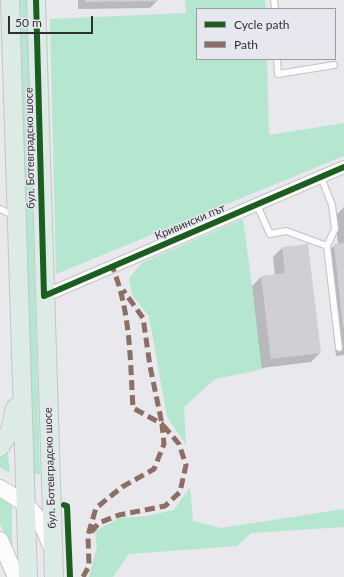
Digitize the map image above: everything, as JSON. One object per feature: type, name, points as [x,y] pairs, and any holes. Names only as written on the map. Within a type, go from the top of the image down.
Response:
[{"type":"main road","name":"бул. Ботевградско шосе","points":[[10,0],[8,213],[21,376],[28,577]]},
{"type":"main road","name":"бул. Ботевградско шосе","points":[[36,0],[44,296],[54,577]]},
{"type":"main road","points":[[0,447],[10,431],[21,376]]},
{"type":"main road","points":[[0,488],[25,503],[35,512],[44,527],[53,554]]},
{"type":"main road","points":[[0,540],[16,577]]},
{"type":"street","name":"Кривински път","points":[[44,296],[344,167]]},
{"type":"lane","points":[[278,60],[278,74],[334,65]]},
{"type":"lane","points":[[321,177],[332,205],[335,230],[327,246],[339,348]]},
{"type":"lane","points":[[257,205],[270,234],[286,231],[327,246]]},
{"type":"green space","points":[[20,0],[27,0],[40,474],[32,474]]},
{"type":"green space","points":[[185,0],[265,0],[266,8],[196,8],[196,60],[267,60],[269,135],[344,123],[344,156],[56,274],[50,19],[186,13]]},
{"type":"green space","points":[[243,219],[263,369],[215,379],[184,407],[186,445],[167,417],[149,316],[132,295],[129,278],[142,263]]},
{"type":"green space","points":[[7,445],[10,473],[0,467],[0,453]]},
{"type":"green space","points":[[190,487],[193,521],[221,528],[344,509],[344,527],[251,533],[237,546],[129,554],[113,577],[89,577],[97,547],[95,531],[120,518],[147,516],[174,510]]},
{"type":"green space","points":[[0,498],[12,506],[12,548],[0,524]]},
{"type":"building","points":[[85,0],[158,0],[158,1],[85,2]]},
{"type":"building","points":[[344,243],[344,327],[343,327],[334,244]]},
{"type":"building","points":[[308,244],[321,353],[271,359],[261,276],[285,273],[282,247]]},
{"type":"marked path","points":[[83,577],[89,566],[88,535],[96,508],[122,487],[154,469],[164,444],[162,424],[133,408],[126,318],[123,301],[112,266]]},
{"type":"marked path","points":[[91,532],[99,523],[119,515],[165,506],[180,492],[186,465],[179,444],[162,424],[150,366],[143,318],[123,290]]},
{"type":"cycle path","points":[[36,0],[44,296],[344,167]]},
{"type":"cycle path","points":[[64,505],[67,506],[70,577]]}]
